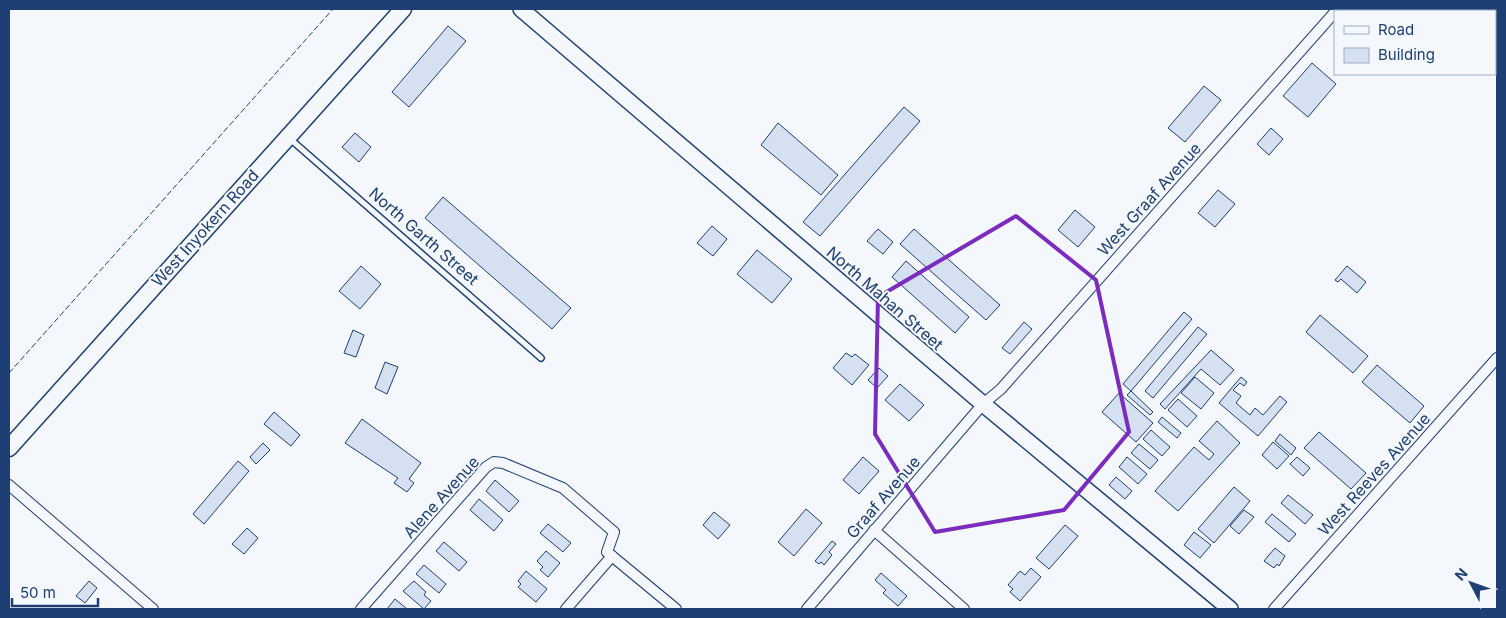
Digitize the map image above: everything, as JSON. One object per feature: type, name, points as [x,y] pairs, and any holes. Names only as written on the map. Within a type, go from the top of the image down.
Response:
[{"type":"main road","name":"West Inyokern Road","points":[[9,448],[403,9]]},
{"type":"street","name":"North Mahan Street","points":[[520,9],[983,404],[1230,609]]},
{"type":"street","name":"West Graaf Avenue","points":[[983,404],[1001,389],[1334,13]]},
{"type":"street","name":"West Reeves Avenue","points":[[1274,609],[1497,358]]},
{"type":"street","name":"Graaf Avenue","points":[[807,609],[983,404]]},
{"type":"street","name":"Alene Avenue","points":[[361,609],[486,467],[494,462],[503,463],[563,488],[614,532],[607,552],[612,556]]},
{"type":"street","points":[[9,485],[153,609]]},
{"type":"street","points":[[874,530],[964,609]]},
{"type":"street","points":[[566,609],[612,556],[676,609]]},
{"type":"lane","name":"North Garth Street","points":[[288,137],[541,358]]},
{"type":"highlighted area","points":[[1016,216],[1096,280],[1129,432],[1064,510],[935,532],[875,434],[878,297]]},
{"type":"building","points":[[1412,9],[1414,10],[1386,10]]},
{"type":"building","points":[[448,26],[466,41],[409,107],[392,92]]},
{"type":"building","points":[[1497,35],[1497,55],[1496,54]]},
{"type":"building","points":[[1312,63],[1336,84],[1308,117],[1283,96]]},
{"type":"building","points":[[1204,86],[1221,100],[1185,142],[1168,128]]},
{"type":"building","points":[[904,107],[920,121],[820,236],[803,222]]},
{"type":"building","points":[[778,123],[838,175],[821,195],[761,145]]},
{"type":"building","points":[[1271,128],[1283,139],[1269,155],[1257,144]]},
{"type":"building","points":[[355,133],[371,147],[359,162],[342,147]]},
{"type":"building","points":[[1218,190],[1235,204],[1215,227],[1198,213]]},
{"type":"building","points":[[443,197],[571,308],[552,329],[425,218]]},
{"type":"building","points":[[1075,210],[1095,227],[1078,247],[1058,230]]},
{"type":"building","points":[[712,226],[727,239],[713,256],[697,243]]},
{"type":"building","points":[[878,229],[893,242],[883,254],[867,241]]},
{"type":"building","points":[[914,229],[1000,305],[986,320],[900,244]]},
{"type":"building","points":[[757,250],[792,279],[772,303],[737,274]]},
{"type":"building","points":[[906,261],[969,317],[955,333],[892,277]]},
{"type":"building","points":[[361,266],[381,284],[360,309],[339,291]]},
{"type":"building","points":[[1347,266],[1366,282],[1357,293],[1341,279],[1338,282],[1335,280]]},
{"type":"building","points":[[1184,312],[1192,319],[1131,391],[1123,384]]},
{"type":"building","points":[[1320,315],[1368,356],[1353,373],[1306,332]]},
{"type":"building","points":[[1024,322],[1032,329],[1010,354],[1002,348]]},
{"type":"building","points":[[1198,327],[1207,334],[1153,398],[1145,391]]},
{"type":"building","points":[[353,330],[364,335],[356,357],[344,353]]},
{"type":"building","points":[[1211,350],[1234,370],[1220,385],[1201,369],[1165,409],[1160,404]]},
{"type":"building","points":[[846,353],[852,357],[855,354],[869,365],[852,385],[833,368]]},
{"type":"building","points":[[385,362],[398,367],[387,394],[375,388]]},
{"type":"building","points":[[1377,365],[1424,406],[1410,423],[1362,382]]},
{"type":"building","points":[[879,368],[888,376],[877,388],[868,380]]},
{"type":"building","points":[[1195,377],[1214,393],[1201,409],[1181,393]]},
{"type":"building","points":[[1241,377],[1247,382],[1244,386],[1240,383],[1233,390],[1241,396],[1236,403],[1250,415],[1255,408],[1263,415],[1280,396],[1287,402],[1258,436],[1219,403]]},
{"type":"building","points":[[900,384],[924,405],[909,421],[885,400]]},
{"type":"building","points":[[1131,391],[1153,412],[1150,415],[1127,395]]},
{"type":"building","points":[[1119,393],[1153,423],[1136,442],[1102,412]]},
{"type":"building","points":[[1178,399],[1197,416],[1187,427],[1168,410]]},
{"type":"building","points":[[274,412],[300,435],[291,446],[264,424]]},
{"type":"building","points":[[1162,417],[1181,433],[1177,438],[1158,422]]},
{"type":"building","points":[[362,419],[421,463],[409,479],[414,483],[407,492],[394,483],[398,478],[345,443]]},
{"type":"building","points":[[1217,421],[1240,443],[1178,511],[1155,491],[1194,447],[1209,460],[1214,454],[1199,441]]},
{"type":"building","points":[[1151,430],[1170,447],[1162,456],[1143,439]]},
{"type":"building","points":[[1319,432],[1366,473],[1351,489],[1304,448]]},
{"type":"building","points":[[1280,434],[1296,448],[1291,455],[1275,441]]},
{"type":"building","points":[[1273,442],[1289,456],[1277,469],[1262,455]]},
{"type":"building","points":[[263,443],[270,450],[256,464],[250,457]]},
{"type":"building","points":[[1139,444],[1158,460],[1150,469],[1131,453]]},
{"type":"building","points":[[863,457],[879,471],[859,494],[843,480]]},
{"type":"building","points":[[1127,457],[1147,474],[1138,484],[1119,467]]},
{"type":"building","points":[[1297,457],[1310,468],[1303,476],[1290,464]]},
{"type":"building","points":[[238,461],[249,471],[204,524],[193,514]]},
{"type":"building","points":[[1116,477],[1132,491],[1125,499],[1109,485]]},
{"type":"building","points":[[495,480],[519,501],[509,512],[486,491]]},
{"type":"building","points":[[1234,487],[1250,501],[1214,543],[1198,529]]},
{"type":"building","points":[[1288,495],[1313,515],[1305,524],[1281,503]]},
{"type":"building","points":[[479,499],[503,520],[494,531],[470,510]]},
{"type":"building","points":[[806,509],[822,523],[794,556],[778,542]]},
{"type":"building","points":[[1244,510],[1254,517],[1239,534],[1230,526]]},
{"type":"building","points":[[714,512],[730,525],[718,539],[703,525]]},
{"type":"building","points":[[1272,514],[1296,534],[1289,542],[1265,522]]},
{"type":"building","points":[[548,524],[571,543],[563,552],[540,533]]},
{"type":"building","points":[[1065,525],[1078,536],[1049,569],[1036,558]]},
{"type":"building","points":[[247,528],[258,538],[244,554],[232,544]]},
{"type":"building","points":[[1194,532],[1211,545],[1200,558],[1184,545]]},
{"type":"building","points":[[832,541],[836,544],[829,552],[832,555],[824,565],[821,562],[819,564],[815,561]]},
{"type":"building","points":[[444,542],[467,562],[459,571],[436,551]]},
{"type":"building","points":[[1275,548],[1285,556],[1279,566],[1277,564],[1274,568],[1264,561]]},
{"type":"building","points":[[546,551],[560,563],[548,577],[540,570],[543,567],[537,561]]},
{"type":"building","points":[[424,565],[446,584],[439,593],[416,574]]},
{"type":"building","points":[[1031,568],[1041,577],[1020,601],[1010,592],[1013,589],[1008,585],[1020,571],[1025,575]]},
{"type":"building","points":[[526,571],[547,589],[536,602],[518,587],[521,584],[518,581]]},
{"type":"building","points":[[881,573],[907,596],[898,606],[883,593],[886,590],[875,580]]},
{"type":"building","points":[[89,581],[97,588],[85,603],[76,596]]},
{"type":"building","points":[[414,581],[426,592],[424,595],[431,601],[424,609],[403,591]]},
{"type":"building","points":[[395,599],[407,609],[387,609]]},
{"type":"fence","points":[[9,373],[333,9]]}]
